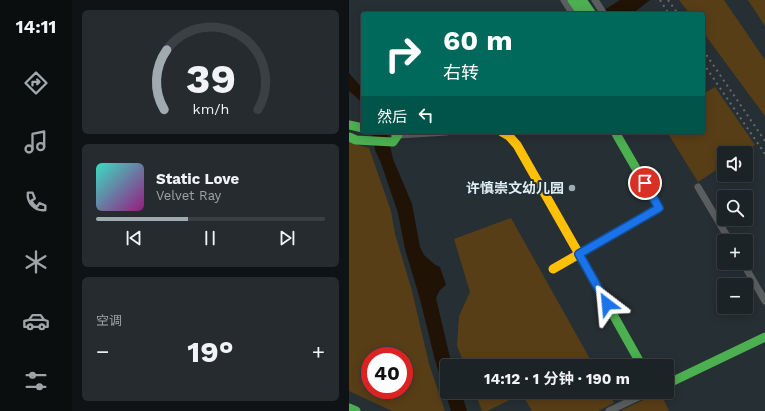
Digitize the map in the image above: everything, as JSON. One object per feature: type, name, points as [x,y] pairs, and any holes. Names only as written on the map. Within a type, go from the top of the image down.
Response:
[{"type":"street","points":[[564,0],[583,12]]},
{"type":"street","points":[[572,0],[583,12]]},
{"type":"street","points":[[582,0],[583,12]]},
{"type":"street","points":[[596,2],[603,12]]},
{"type":"street","points":[[352,138],[421,134]]},
{"type":"street","points":[[506,134],[517,145],[638,359]]},
{"type":"street","points":[[553,269],[659,208],[616,134]]},
{"type":"street","points":[[698,187],[726,234]]},
{"type":"street","points":[[747,270],[765,301]]},
{"type":"street","points":[[674,381],[765,337]]},
{"type":"street","points":[[609,411],[634,399]]},
{"type":"street","points":[[349,408],[355,411]]},
{"type":"shaded area","points":[[620,0],[650,0],[635,12],[601,12]]},
{"type":"shaded area","points":[[679,0],[724,0],[765,60],[765,116],[705,35],[705,12],[688,12]]},
{"type":"shaded area","points":[[748,0],[765,0],[765,26]]},
{"type":"shaded area","points":[[349,73],[361,87],[361,101],[349,91]]},
{"type":"shaded area","points":[[715,87],[755,145],[753,146],[717,146],[717,170],[698,182],[668,134],[705,134],[705,93]]},
{"type":"shaded area","points":[[372,134],[387,134],[393,159],[412,204],[420,247],[424,255],[440,267],[446,285],[440,290],[436,298],[450,359],[440,359],[440,376],[405,249],[398,213],[375,150]]},
{"type":"shaded area","points":[[349,142],[369,148],[391,211],[395,234],[412,291],[429,364],[445,411],[392,411],[366,399],[413,399],[413,347],[361,347],[361,397],[349,391]]},
{"type":"shaded area","points":[[511,218],[590,359],[462,359],[457,346],[459,316],[470,292],[454,239]]},
{"type":"shaded area","points":[[447,399],[463,399],[467,411],[451,411]]},
{"type":"shaded area","points":[[478,399],[512,399],[487,411],[482,411]]},
{"type":"shaded area","points":[[525,399],[612,399],[614,403],[598,411],[532,411]]},
{"type":"shaded area","points":[[645,399],[663,399],[669,411],[620,411]]},
{"type":"railway","points":[[660,0],[668,12]]},
{"type":"railway","points":[[668,0],[677,12]]},
{"type":"railway","points":[[705,53],[765,141]]},
{"type":"railway","points":[[705,66],[765,154]]},
{"type":"traffic: fast","points":[[572,0],[581,12]]},
{"type":"traffic: fast","points":[[582,0],[591,12]]},
{"type":"traffic: fast","points":[[349,125],[361,128]]},
{"type":"traffic: fast","points":[[349,137],[356,140],[393,142],[398,135],[397,134]]},
{"type":"traffic: fast","points":[[616,134],[659,208],[579,254],[638,359]]},
{"type":"traffic: fast","points":[[674,381],[765,337]]},
{"type":"traffic: fast","points":[[349,408],[356,411]]},
{"type":"traffic: slow","points":[[506,134],[517,145],[579,254],[553,269]]},
{"type":"place","name":"许慎崇文幼儿园","points":[[572,188]]},
{"type":"route","points":[[607,304],[579,254],[659,208],[645,183]]}]
